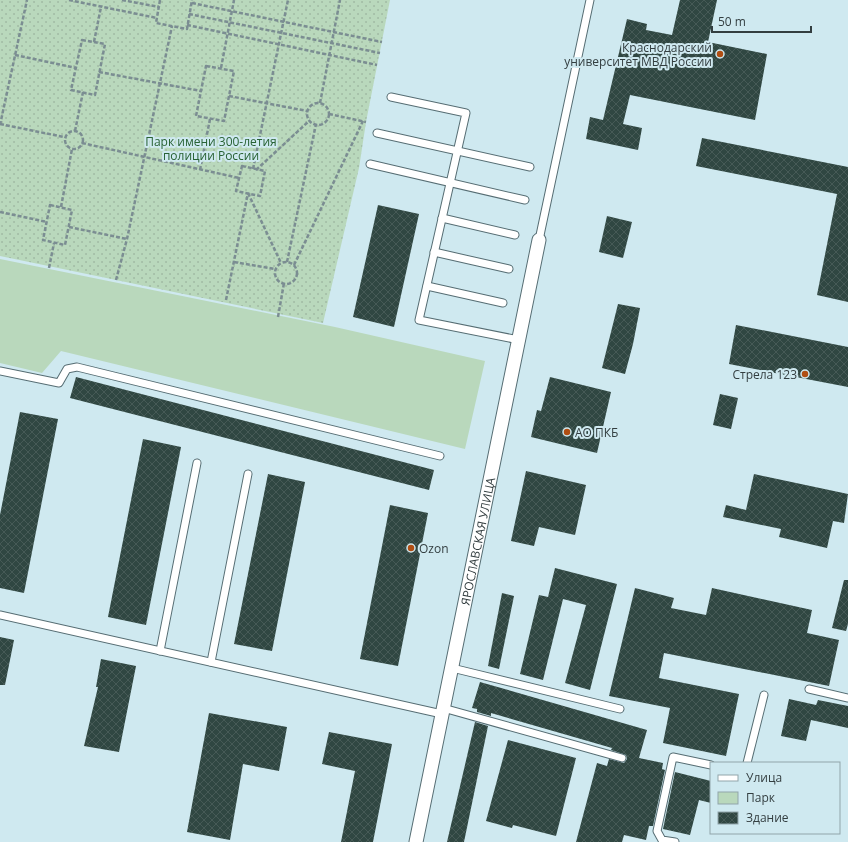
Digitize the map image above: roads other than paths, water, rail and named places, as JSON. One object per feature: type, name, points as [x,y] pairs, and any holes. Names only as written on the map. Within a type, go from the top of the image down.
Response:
[{"type":"street","name":"ЯРОСЛАВСКАЯ УЛИЦА","points":[[416,842],[539,240]]},
{"type":"lane","points":[[539,240],[590,0]]},
{"type":"lane","points":[[391,97],[466,113],[419,320],[519,340]]},
{"type":"lane","points":[[377,133],[530,167]]},
{"type":"lane","points":[[370,164],[525,200]]},
{"type":"lane","points":[[442,218],[515,235]]},
{"type":"lane","points":[[434,252],[509,269]]},
{"type":"lane","points":[[426,286],[503,303]]},
{"type":"lane","points":[[0,371],[59,383],[67,369],[77,367],[440,456]]},
{"type":"lane","points":[[160,651],[197,463]]},
{"type":"lane","points":[[211,662],[248,474]]},
{"type":"lane","points":[[0,615],[160,651],[443,711],[622,758]]},
{"type":"lane","points":[[452,668],[620,709]]},
{"type":"lane","points":[[809,689],[848,698]]},
{"type":"lane","points":[[747,762],[764,695]]},
{"type":"lane","points":[[674,842],[662,840],[657,831],[673,757],[710,765]]},
{"type":"place","name":"Краснодарский университет МВД России","points":[[720,54]]},
{"type":"place","name":"Стрела 123","points":[[805,374]]},
{"type":"place","name":"АО ПКБ","points":[[567,432]]},
{"type":"place","name":"Ozon","points":[[411,548]]},
{"type":"park label","name":"Парк имени 300-летия полиции России","points":[[211,148]]}]
